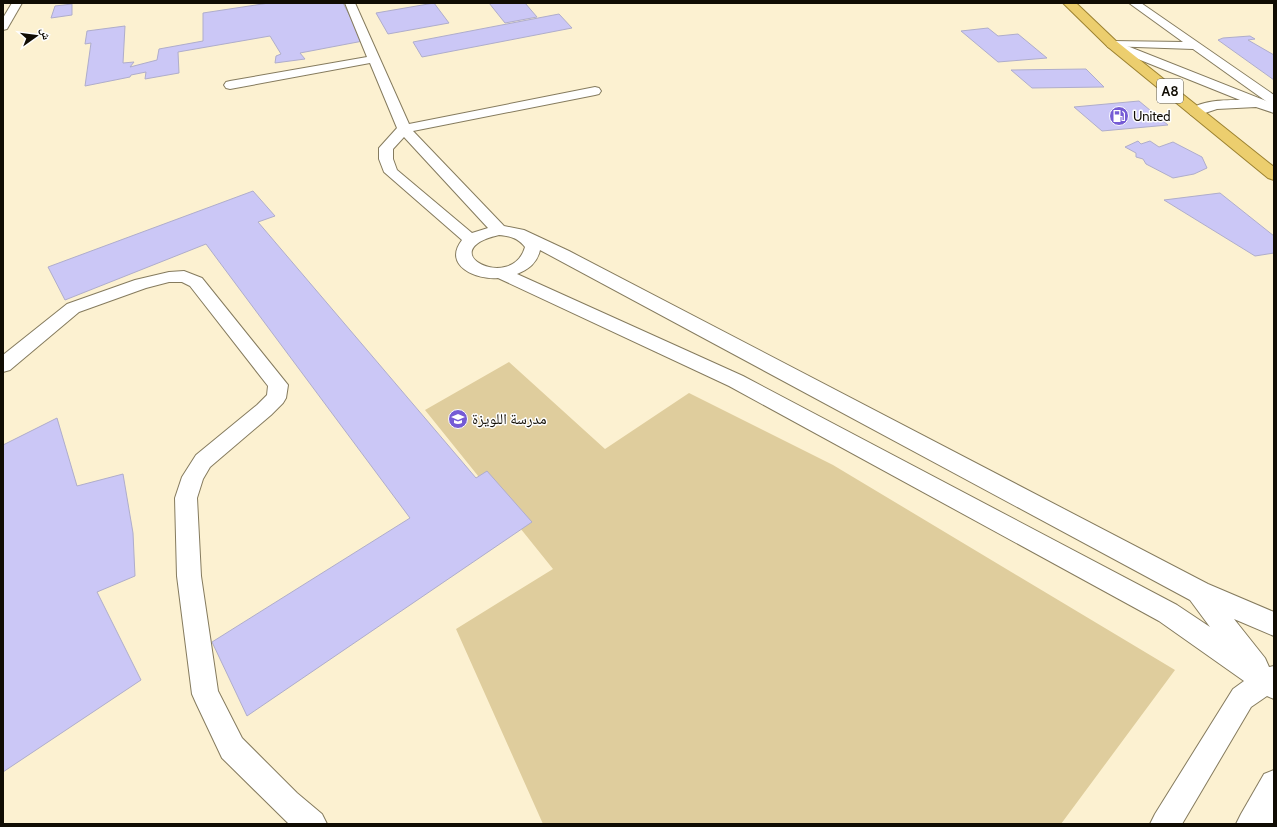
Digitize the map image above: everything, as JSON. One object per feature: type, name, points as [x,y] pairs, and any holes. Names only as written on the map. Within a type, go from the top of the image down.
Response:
[{"type":"highway","name":"A8","points":[[1069,3],[1112,44],[1274,175]]},
{"type":"street","points":[[1112,44],[1271,105]]},
{"type":"street","points":[[1196,112],[1215,105],[1271,105]]},
{"type":"lane","points":[[3,27],[16,3]]},
{"type":"lane","points":[[350,3],[404,129],[499,230]]},
{"type":"lane","points":[[1134,3],[1196,46],[1271,105]]},
{"type":"lane","points":[[1112,44],[1196,46]]},
{"type":"lane","points":[[230,85],[373,59]]},
{"type":"lane","points":[[471,240],[391,172],[386,160],[386,148],[404,129],[595,91]]},
{"type":"lane","points":[[1272,686],[1168,613],[743,384],[501,273],[485,272],[471,268],[464,259],[464,249],[471,240],[484,233],[499,230],[514,232],[526,237],[1199,592],[1274,624]]},
{"type":"lane","points":[[501,273],[518,267],[530,258],[533,247],[526,237]]},
{"type":"lane","points":[[3,365],[73,308],[141,284],[184,276],[196,282],[278,385],[276,398],[264,410],[203,461],[193,477],[186,498],[189,576],[205,694],[232,748],[287,803],[312,824]]},
{"type":"lane","points":[[1199,592],[1272,686]]},
{"type":"lane","points":[[1165,824],[1242,698],[1272,686]]},
{"type":"lane","points":[[1250,824],[1274,784]]},
{"type":"shaded area","points":[[509,362],[605,449],[689,393],[833,465],[1175,670],[1061,824],[543,824],[456,629],[553,569],[425,410]]},
{"type":"building","points":[[269,3],[343,3],[363,41],[300,53],[305,59],[275,63],[276,56],[281,54],[270,36],[178,52],[179,73],[145,79],[146,72],[131,75],[130,77],[85,86],[91,43],[85,44],[87,31],[125,26],[123,63],[134,62],[130,67],[157,60],[159,49],[203,41],[203,13]]},
{"type":"building","points":[[434,3],[449,23],[388,34],[376,13]]},
{"type":"building","points":[[489,3],[525,3],[537,17],[505,23]]},
{"type":"building","points":[[72,4],[72,15],[51,18],[55,6]]},
{"type":"building","points":[[559,14],[572,28],[422,57],[413,42]]},
{"type":"building","points":[[988,28],[998,36],[1018,34],[1047,58],[998,62],[961,31]]},
{"type":"building","points":[[1250,36],[1255,39],[1248,40],[1274,55],[1274,80],[1218,40],[1223,38]]},
{"type":"building","points":[[1086,69],[1104,87],[1032,88],[1011,70]]},
{"type":"building","points":[[1139,101],[1168,125],[1102,131],[1074,107]]},
{"type":"building","points":[[1138,141],[1141,144],[1150,141],[1159,147],[1173,142],[1202,157],[1207,168],[1194,174],[1173,178],[1146,164],[1143,159],[1136,157],[1136,153],[1125,147]]},
{"type":"building","points":[[253,191],[275,216],[258,222],[476,478],[487,471],[532,522],[247,716],[212,642],[410,518],[206,244],[65,300],[48,267]]},
{"type":"building","points":[[1220,193],[1274,236],[1274,253],[1255,256],[1164,200]]},
{"type":"building","points":[[57,418],[77,486],[123,474],[133,533],[135,576],[97,592],[141,680],[3,772],[3,445]]},
{"type":"place","name":"United","points":[[1119,116]]},
{"type":"place","name":"مدرسة اللويزة","points":[[458,419]]}]
